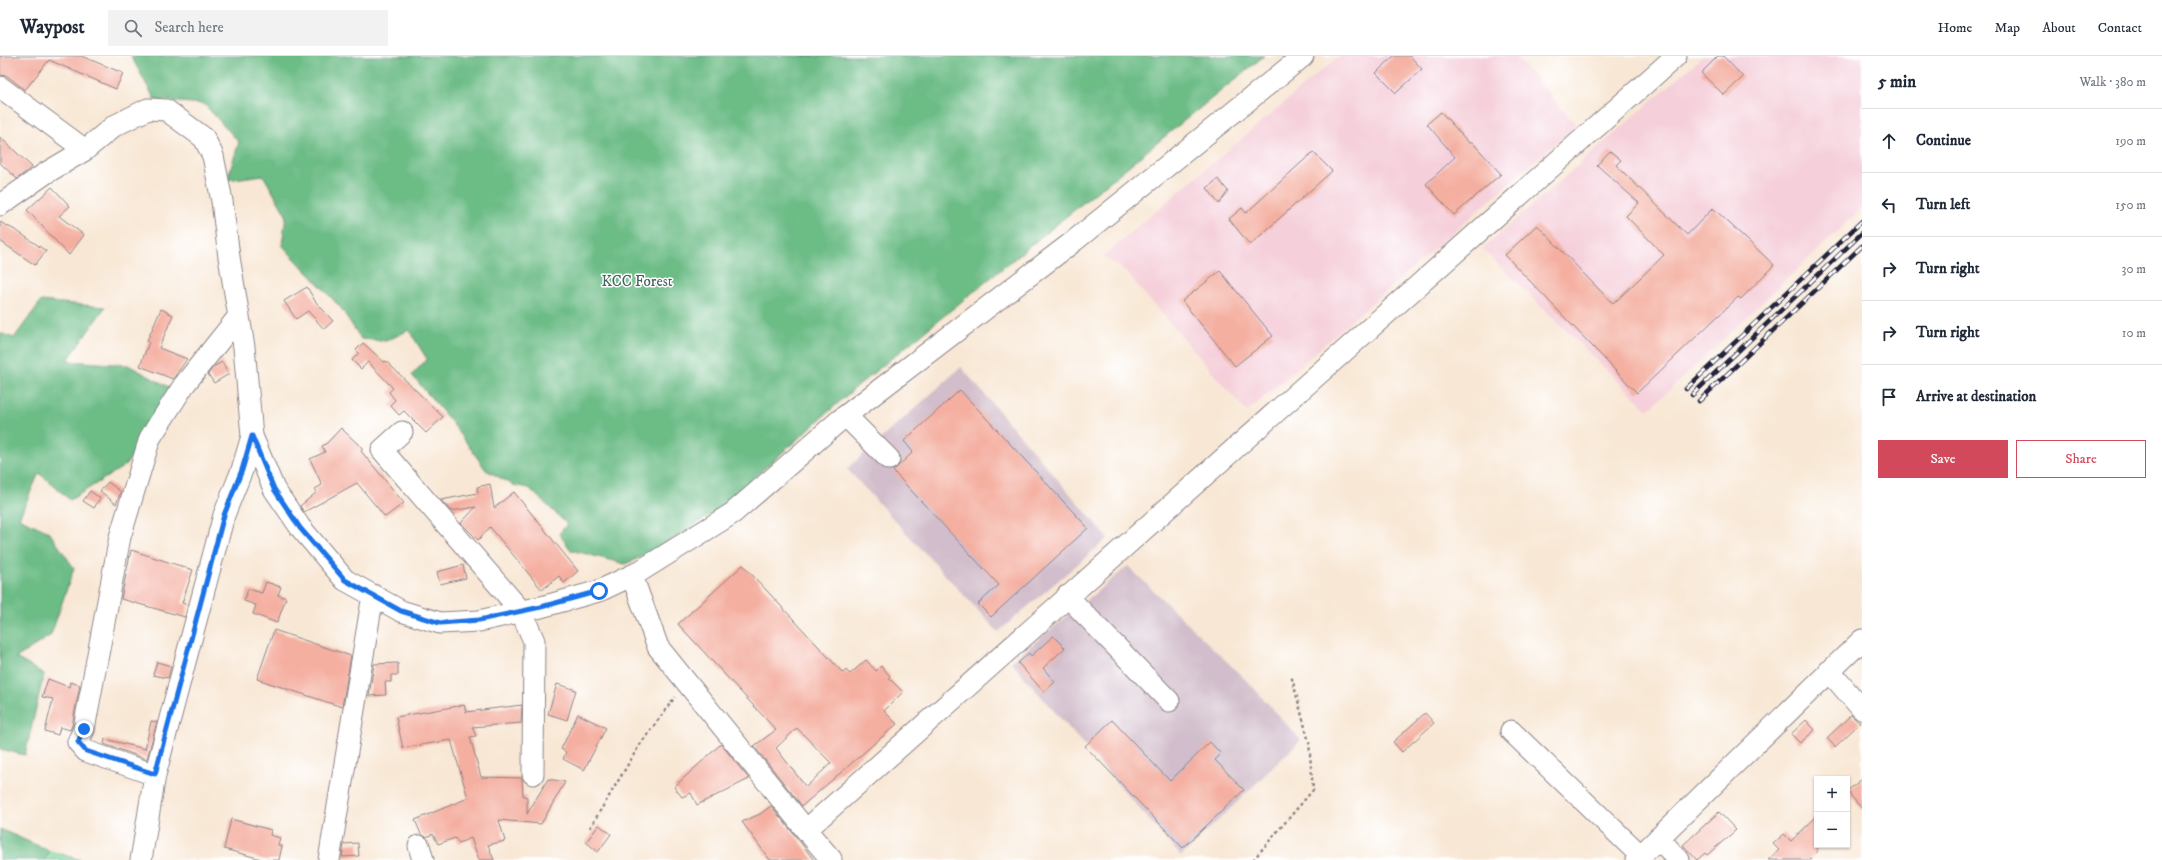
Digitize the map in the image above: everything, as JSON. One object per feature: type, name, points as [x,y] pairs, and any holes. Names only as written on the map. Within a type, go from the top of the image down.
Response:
[{"type":"street","points":[[0,205],[46,173],[85,150],[114,126],[148,110],[166,110],[204,138],[213,156],[222,201],[244,347],[252,436],[274,489],[300,528],[345,580],[401,611],[440,623],[479,620],[599,591],[632,576],[733,513],[846,416],[1074,241],[1304,56]]},
{"type":"street","points":[[806,830],[1067,596],[1676,56]]},
{"type":"street","points":[[0,88],[85,150]]},
{"type":"street","points":[[155,774],[86,751],[78,742],[84,729],[120,537],[150,438],[184,385],[239,316]]},
{"type":"street","points":[[846,416],[889,459]]},
{"type":"street","points":[[402,432],[382,450],[521,611],[534,640],[533,774]]},
{"type":"street","points":[[141,860],[155,774],[224,515],[242,470],[252,436]]},
{"type":"street","points":[[632,576],[658,648],[831,859],[829,860]]},
{"type":"street","points":[[329,860],[373,595]]},
{"type":"street","points":[[1067,596],[1169,701]]},
{"type":"street","points":[[1511,731],[1638,858],[1862,640]]},
{"type":"street","points":[[1829,671],[1862,709]]},
{"type":"street","points":[[1658,838],[1680,860]]},
{"type":"path","points":[[1253,860],[1313,790],[1309,742],[1291,675]]},
{"type":"path","points":[[590,828],[639,746],[686,682]]},
{"type":"shaded area","points":[[1339,56],[1516,56],[1576,125],[1247,412],[1124,270],[1103,256]]},
{"type":"shaded area","points":[[1703,56],[1862,56],[1862,208],[1648,410],[1482,249]]},
{"type":"shaded area","points":[[961,367],[1108,538],[998,632],[847,469]]},
{"type":"shaded area","points":[[1128,566],[1251,685],[1301,740],[1181,856],[1011,662]]},
{"type":"green space","name":"KCC Forest","points":[[131,56],[1264,56],[855,388],[719,509],[655,551],[625,564],[571,550],[559,534],[567,524],[529,488],[513,485],[486,470],[453,424],[412,375],[427,359],[409,330],[386,341],[361,339],[341,308],[282,245],[286,215],[263,175],[227,180],[239,142],[204,104],[155,100]]},
{"type":"green space","points":[[41,301],[105,307],[67,361],[128,365],[174,390],[126,465],[70,500],[39,473],[19,518],[49,532],[74,568],[51,635],[16,658],[44,674],[25,755],[0,749],[0,333],[14,338]]},
{"type":"green space","points":[[0,829],[50,851],[44,860],[0,860]]},
{"type":"green space","points":[[50,851],[81,860],[44,860]]},
{"type":"building","points":[[0,56],[81,56],[123,73],[116,89],[49,60],[25,90],[7,76],[0,75]]},
{"type":"building","points":[[1394,56],[1410,56],[1422,69],[1396,93],[1376,73]]},
{"type":"building","points":[[1718,56],[1723,56],[1743,77],[1724,95],[1701,73]]},
{"type":"building","points":[[1441,112],[1470,144],[1472,142],[1501,174],[1454,215],[1426,184],[1455,157],[1427,124]]},
{"type":"building","points":[[0,137],[32,167],[17,179],[0,163]]},
{"type":"building","points":[[1610,151],[1621,160],[1616,165],[1687,235],[1713,208],[1774,265],[1741,299],[1738,297],[1637,393],[1505,255],[1537,225],[1613,304],[1664,255],[1626,216],[1639,203],[1597,165]]},
{"type":"building","points":[[1313,152],[1332,171],[1250,245],[1229,219],[1242,208],[1246,213]]},
{"type":"building","points":[[1218,179],[1228,191],[1219,204],[1207,188]]},
{"type":"building","points":[[52,187],[70,206],[59,216],[84,235],[69,255],[27,210]]},
{"type":"building","points":[[0,222],[17,231],[46,251],[35,265],[0,241]]},
{"type":"building","points":[[1220,271],[1273,336],[1235,366],[1182,301]]},
{"type":"building","points":[[307,287],[315,301],[333,321],[324,329],[308,311],[296,319],[284,301]]},
{"type":"building","points":[[161,309],[173,315],[159,348],[187,359],[173,379],[140,366],[149,342],[147,341]]},
{"type":"building","points":[[363,343],[384,362],[386,361],[443,417],[426,433],[404,411],[399,415],[390,405],[395,400],[389,392],[393,388],[368,362],[361,369],[352,360],[359,353],[356,350]]},
{"type":"building","points":[[222,362],[229,374],[214,383],[208,374],[213,367]]},
{"type":"building","points":[[960,390],[1088,528],[991,617],[978,604],[999,585],[893,471],[913,452],[904,441]]},
{"type":"building","points":[[341,428],[363,449],[361,451],[404,503],[385,517],[357,483],[304,512],[300,506],[317,492],[315,489],[322,485],[310,459],[325,452],[322,446],[327,443]]},
{"type":"building","points":[[108,482],[121,492],[116,504],[100,491]]},
{"type":"building","points":[[490,484],[494,508],[514,492],[578,571],[564,583],[559,576],[542,590],[490,527],[478,540],[461,523],[476,507],[451,511],[441,500],[478,493],[477,487]]},
{"type":"building","points":[[90,491],[100,498],[94,508],[83,501]]},
{"type":"building","points":[[131,550],[193,570],[182,603],[188,605],[185,617],[121,599]]},
{"type":"building","points":[[463,565],[466,578],[440,584],[437,572]]},
{"type":"building","points":[[743,565],[843,673],[846,670],[850,674],[866,660],[876,671],[881,666],[890,676],[889,678],[903,692],[884,711],[897,724],[802,806],[754,746],[776,730],[678,624]],"holes":[[[797,728],[831,763],[806,787],[776,748]]]},
{"type":"building","points":[[266,582],[281,587],[278,595],[286,598],[277,623],[253,614],[256,605],[244,601],[248,589],[262,593]]},
{"type":"building","points":[[274,630],[351,656],[342,707],[257,679]]},
{"type":"building","points":[[1053,636],[1065,648],[1043,668],[1055,682],[1044,692],[1018,663],[1029,653],[1031,656]]},
{"type":"building","points":[[157,662],[171,666],[168,678],[153,675]]},
{"type":"building","points":[[398,663],[398,675],[391,675],[391,682],[385,682],[386,695],[369,696],[374,664]]},
{"type":"building","points":[[48,679],[69,687],[70,682],[80,685],[70,730],[60,727],[58,735],[45,731],[53,699],[42,697]]},
{"type":"building","points":[[557,684],[576,690],[567,720],[548,714]]},
{"type":"building","points":[[464,705],[466,712],[522,705],[521,723],[472,727],[476,736],[470,737],[481,777],[522,778],[523,796],[527,797],[527,814],[548,779],[565,782],[541,824],[499,820],[505,841],[488,845],[494,860],[479,860],[471,838],[459,843],[455,838],[438,844],[433,834],[426,837],[421,834],[415,820],[468,798],[451,740],[403,748],[396,717]]},
{"type":"building","points":[[1425,713],[1434,723],[1402,752],[1393,742]]},
{"type":"building","points":[[578,714],[606,728],[584,770],[563,759],[566,752],[561,749]]},
{"type":"building","points":[[1851,715],[1860,723],[1835,747],[1827,738]]},
{"type":"building","points":[[1112,720],[1170,781],[1210,742],[1221,754],[1215,760],[1244,790],[1183,848],[1085,746]]},
{"type":"building","points":[[1806,720],[1815,730],[1800,743],[1791,734]]},
{"type":"building","points":[[151,721],[157,722],[147,759],[104,744],[105,739],[145,749]]},
{"type":"building","points":[[721,744],[749,779],[697,805],[691,793],[682,797],[674,787]]},
{"type":"building","points":[[1862,779],[1862,809],[1850,795],[1850,789]]},
{"type":"building","points":[[771,806],[814,860],[770,860],[742,822],[760,814]]},
{"type":"building","points":[[1719,812],[1736,830],[1707,855],[1705,853],[1697,860],[1683,845]]},
{"type":"building","points":[[231,819],[271,830],[270,835],[280,838],[278,845],[282,846],[279,860],[265,860],[224,849]]},
{"type":"building","points":[[1814,819],[1814,848],[1817,848],[1817,852],[1809,860],[1768,860],[1779,850],[1773,844],[1784,834],[1791,841]]},
{"type":"building","points":[[599,825],[611,834],[598,852],[586,842]]},
{"type":"building","points":[[358,843],[359,856],[342,857],[344,844]]},
{"type":"railway","points":[[1686,389],[1862,221]]},
{"type":"railway","points":[[1692,395],[1862,233]]},
{"type":"railway","points":[[1699,401],[1862,246]]},
{"type":"route","points":[[84,729],[78,742],[86,751],[106,759],[155,774],[224,515],[242,470],[252,436],[274,489],[300,528],[345,580],[401,611],[440,623],[479,620],[541,607],[599,591]]}]
